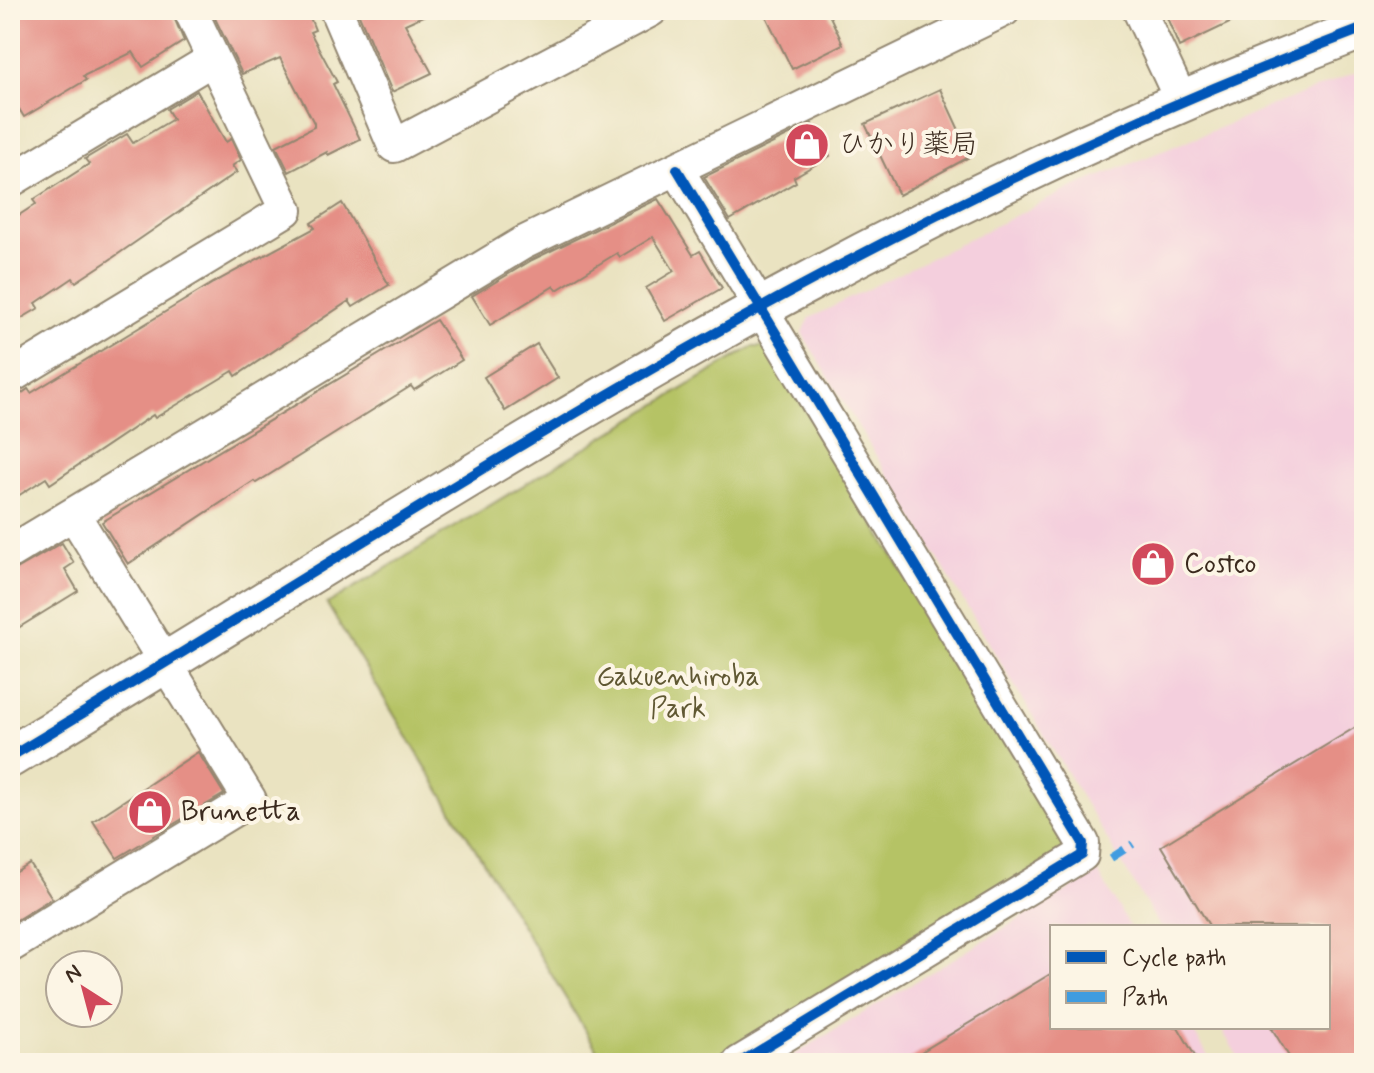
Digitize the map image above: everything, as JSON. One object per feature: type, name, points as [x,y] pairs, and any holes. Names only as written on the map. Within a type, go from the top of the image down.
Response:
[{"type":"street","points":[[10,377],[286,210],[190,10]]},
{"type":"street","points":[[336,10],[394,146],[651,10]]},
{"type":"street","points":[[10,552],[523,243],[1004,10]]},
{"type":"street","points":[[1139,10],[1182,102]]},
{"type":"street","points":[[10,757],[405,516],[759,309],[1068,154],[1182,102],[1364,28]]},
{"type":"street","points":[[10,181],[213,59]]},
{"type":"street","points":[[677,169],[1083,843],[1082,855],[739,1063]]},
{"type":"street","points":[[10,946],[250,800],[74,515]]},
{"type":"shaded area","name":"Costco","points":[[1364,69],[1364,1063],[1242,1063],[1221,1029],[1330,1029],[1330,925],[1159,925],[802,333],[810,318],[1071,188]]},
{"type":"shaded area","points":[[1098,872],[1129,925],[1050,925],[1050,1029],[1192,1029],[1212,1063],[780,1063]]},
{"type":"green space","name":"Gakuenhiroba Park","points":[[752,347],[767,347],[1066,842],[1063,851],[716,1063],[605,1063],[327,604]]},
{"type":"building","points":[[26,10],[171,10],[184,41],[143,67],[133,52],[83,76],[86,80],[24,117],[19,109],[10,115],[10,20]]},
{"type":"building","points":[[211,10],[307,10],[315,30],[310,32],[337,82],[333,84],[360,139],[289,172],[276,146],[314,127],[314,123],[280,58],[242,74]]},
{"type":"building","points":[[357,10],[436,10],[405,24],[432,73],[392,92]]},
{"type":"building","points":[[763,10],[827,10],[843,44],[792,69]]},
{"type":"building","points":[[1164,10],[1257,10],[1179,47]]},
{"type":"building","points":[[940,89],[971,156],[899,195],[865,124]]},
{"type":"building","points":[[197,91],[226,142],[231,139],[241,160],[232,166],[237,172],[76,282],[73,278],[36,303],[39,308],[10,325],[10,221],[36,204],[33,200],[89,164],[85,159],[127,134],[133,143],[173,119],[167,109]]},
{"type":"building","points":[[812,124],[830,156],[794,177],[796,182],[730,220],[704,177]]},
{"type":"building","points":[[658,199],[693,255],[700,251],[722,288],[665,321],[646,288],[674,271],[653,237],[620,257],[617,253],[557,290],[554,286],[490,325],[472,296],[532,260]]},
{"type":"building","points":[[342,203],[389,285],[353,307],[349,301],[236,376],[233,371],[155,418],[153,415],[50,484],[46,478],[10,501],[10,402],[28,389],[31,393],[213,283],[315,228],[311,223]]},
{"type":"building","points":[[436,320],[462,360],[414,390],[411,386],[256,483],[254,481],[128,564],[102,522]]},
{"type":"building","points":[[537,344],[558,378],[505,411],[484,377]]},
{"type":"building","points":[[62,543],[74,563],[65,569],[78,591],[10,633],[10,573]]},
{"type":"building","points":[[1364,722],[1364,1063],[1293,1063],[1272,1029],[1330,1029],[1330,925],[1209,925],[1161,846]]},
{"type":"building","points":[[198,752],[224,794],[117,858],[93,821]]},
{"type":"building","points":[[30,864],[52,898],[10,924],[10,876]]},
{"type":"building","points":[[1050,974],[1050,1029],[1179,1029],[1199,1063],[903,1063]]},
{"type":"marked path","points":[[1111,858],[1133,844]]},
{"type":"cycle path","points":[[10,757],[501,457],[801,286],[1079,148],[1221,85],[1364,28]]},
{"type":"cycle path","points":[[677,169],[1083,843],[1082,855],[739,1063]]},
{"type":"place","name":"ひかり薬局","points":[[807,145]]},
{"type":"place","name":"Costco","points":[[1153,564]]},
{"type":"place","name":"Brunetta","points":[[150,812]]}]
